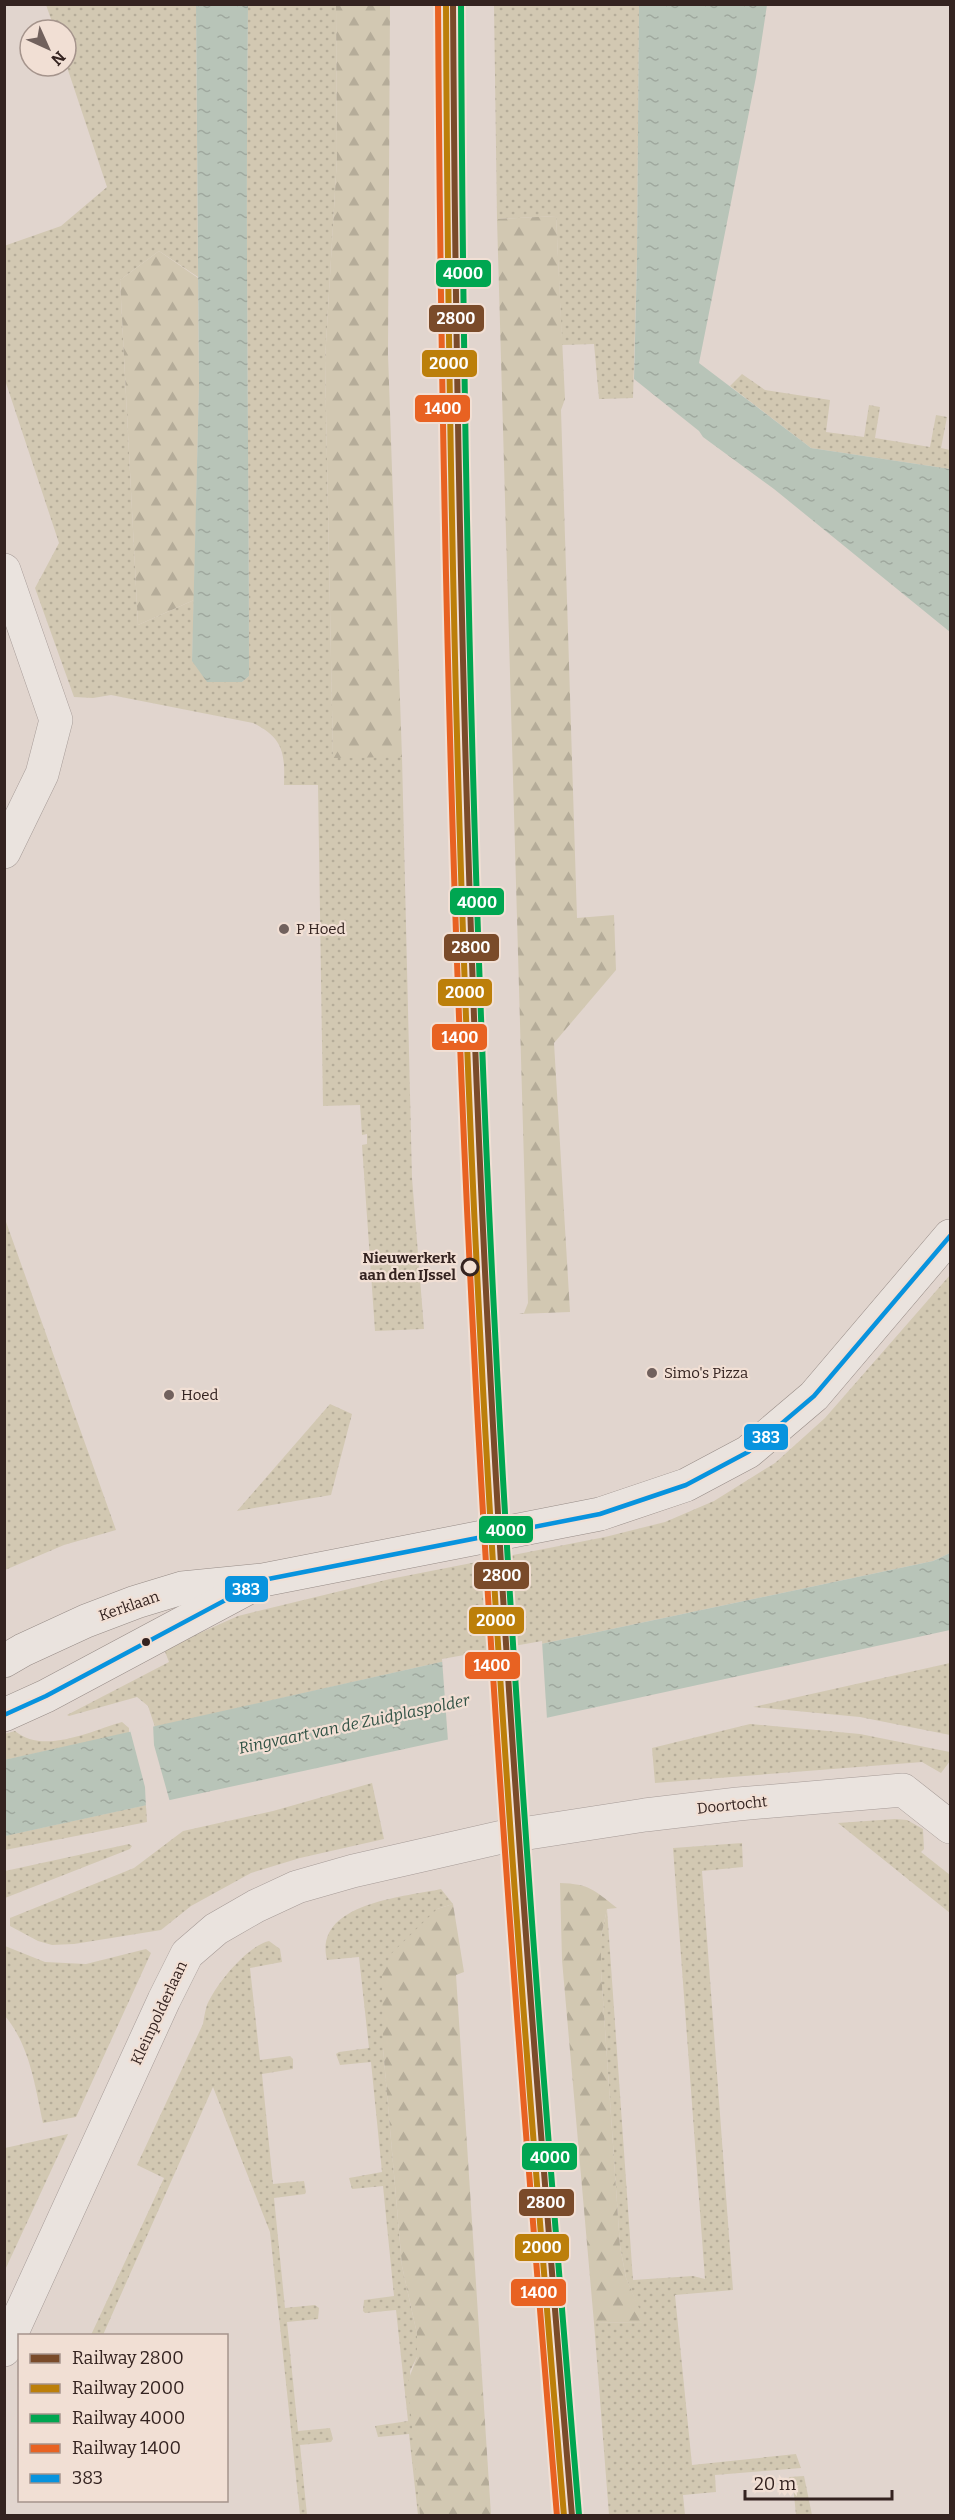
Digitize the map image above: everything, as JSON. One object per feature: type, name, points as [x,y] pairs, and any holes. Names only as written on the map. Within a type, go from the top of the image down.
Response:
[{"type":"street","points":[[4,570],[56,720],[42,774],[4,852]]},
{"type":"street","name":"Kerklaan","points":[[4,1661],[23,1650],[136,1602],[182,1588],[263,1580],[600,1514],[686,1485],[748,1452],[814,1396],[951,1236]]},
{"type":"street","name":"Kerklaan","points":[[4,1715],[46,1696],[263,1580]]},
{"type":"street","name":"Doortocht","points":[[502,1837],[727,1805],[903,1790],[951,1827]]},
{"type":"street","name":"Kleinpolderlaan","points":[[4,2350],[187,1954],[216,1929],[256,1906],[297,1887],[353,1871],[502,1837]]},
{"type":"green space","points":[[46,5],[196,5],[198,277],[159,251],[120,280],[138,625],[194,600],[192,661],[242,682],[249,676],[248,5],[336,5],[337,158],[325,360],[333,757],[402,757],[412,1178],[424,1329],[375,1331],[362,1145],[367,1144],[367,1134],[362,1135],[360,1105],[323,1106],[318,785],[284,785],[281,748],[271,735],[253,723],[111,695],[93,698],[74,697],[35,588],[59,543],[5,380],[4,246],[61,226],[107,187],[71,78],[78,78],[78,18],[51,18]]},
{"type":"green space","points":[[336,5],[390,5],[388,354],[402,757],[333,758],[325,360],[337,158]]},
{"type":"green space","points":[[494,5],[639,5],[637,259],[633,398],[599,399],[594,344],[562,345],[556,216],[497,219]]},
{"type":"green space","points":[[556,216],[565,399],[561,410],[577,918],[614,915],[616,970],[554,1043],[570,1312],[519,1314],[524,1313],[528,1303],[497,219]]},
{"type":"green space","points":[[159,251],[198,278],[199,386],[194,600],[138,625],[120,280]]},
{"type":"green space","points":[[742,374],[765,390],[830,400],[826,432],[864,437],[869,405],[880,407],[875,438],[930,447],[936,415],[947,417],[941,448],[950,450],[950,469],[811,448],[730,386]]},
{"type":"green space","points":[[5,1219],[116,1530],[64,1545],[5,1570]]},
{"type":"green space","points":[[950,1275],[950,1553],[933,1561],[541,1644],[441,1662],[155,1727],[148,1706],[137,1697],[67,1715],[169,1662],[164,1649],[238,1616],[390,1579],[605,1537],[665,1522],[714,1501],[775,1463],[825,1418]]},
{"type":"green space","points":[[330,1404],[352,1414],[331,1495],[237,1511]]},
{"type":"green space","points":[[950,1663],[950,1735],[860,1717],[753,1707]]},
{"type":"green space","points":[[122,1722],[129,1728],[129,1733],[5,1760],[4,1734],[15,1731],[26,1738],[53,1741],[82,1735]]},
{"type":"green space","points":[[750,1724],[860,1734],[950,1752],[950,1761],[941,1773],[922,1762],[655,1783],[652,1748]]},
{"type":"green space","points":[[372,1783],[384,1839],[300,1858],[251,1873],[191,1906],[161,1930],[74,1944],[52,1945],[38,1941],[10,1926],[10,1918],[134,1868],[183,1831],[273,1811]]},
{"type":"green space","points":[[146,1805],[147,1822],[5,1850],[4,1836]]},
{"type":"green space","points":[[907,1820],[923,1829],[924,1849],[921,1852],[950,1875],[950,1913],[838,1823]]},
{"type":"green space","points":[[742,1843],[743,1867],[702,1871],[733,2290],[675,2295],[692,2465],[796,2454],[801,2468],[715,2475],[716,2492],[683,2495],[685,2515],[609,2515],[594,2323],[644,2322],[626,2278],[620,2246],[601,1971],[601,1937],[607,1909],[633,2280],[693,2276],[705,2279],[673,1848]]},
{"type":"green space","points":[[129,1844],[132,1846],[130,1849],[5,1898],[5,1871]]},
{"type":"green space","points":[[560,1883],[591,1889],[617,1908],[607,1909],[601,1937],[601,1971],[620,2246],[626,2278],[645,2322],[594,2323],[562,1960]]},
{"type":"green space","points":[[441,1889],[453,1904],[437,1909],[383,2048],[402,2266],[417,2334],[417,2357],[410,2371],[420,2515],[418,2515],[409,2434],[378,2437],[375,2426],[408,2421],[396,2310],[365,2313],[363,2311],[364,2300],[394,2296],[383,2186],[352,2189],[349,2178],[382,2172],[371,2062],[340,2065],[336,2054],[369,2048],[359,1957],[327,1960],[326,1941],[334,1926],[347,1915],[365,1906]]},
{"type":"green space","points":[[453,1904],[464,1972],[456,1975],[491,2515],[420,2515],[408,2381],[417,2357],[417,2334],[402,2266],[383,2048],[382,1975],[391,1954],[437,1909]]},
{"type":"green space","points":[[269,1941],[280,1949],[282,1962],[250,1968],[260,2060],[290,2056],[293,2059],[293,2069],[262,2074],[273,2184],[304,2181],[306,2192],[274,2198],[285,2308],[315,2305],[319,2308],[318,2319],[287,2322],[298,2431],[330,2428],[333,2439],[331,2442],[300,2445],[307,2515],[300,2515],[270,2232],[213,2087],[103,2334],[91,2334],[164,2178],[137,2165],[203,2024],[211,1996],[233,1967],[260,1944]]},
{"type":"green space","points":[[5,1946],[45,1962],[86,1964],[146,1949],[151,1953],[76,2117],[43,2123],[26,2053],[5,2016]]},
{"type":"green space","points":[[68,2134],[5,2270],[5,2148]]},
{"type":"green space","points":[[804,2476],[812,2515],[796,2515],[793,2485],[790,2485],[789,2477]]},
{"type":"water","points":[[196,5],[248,5],[249,676],[242,682],[207,682],[192,661],[199,386]]},
{"type":"water","points":[[639,5],[767,5],[756,77],[699,363],[811,448],[950,469],[950,632],[774,489],[703,437],[699,431],[634,379]]},
{"type":"water","name":"Ringvaart van de Zuidplaspolder","points":[[950,1553],[950,1630],[5,1836],[4,1760],[441,1662],[541,1644],[933,1561]]},
{"type":"pier","points":[[542,1641],[547,1719],[448,1741],[442,1659]]},
{"type":"pier","points":[[153,1724],[154,1745],[170,1802],[146,1808],[145,1787],[130,1730]]},
{"type":"rail line","name":"1400","points":[[438,4],[448,668],[465,1165],[481,1479],[500,1775],[521,2072],[557,2516]]},
{"type":"rail line","name":"2000","points":[[446,4],[455,668],[472,1165],[488,1479],[507,1775],[528,2072],[564,2516]]},
{"type":"rail line","name":"2800","points":[[453,4],[456,336],[463,668],[480,1165],[496,1479],[515,1775],[536,2072],[572,2516]]},
{"type":"rail line","name":"4000","points":[[461,4],[470,668],[487,1165],[503,1479],[522,1775],[579,2515]]},
{"type":"transit line","name":"383","points":[[4,1715],[46,1696],[263,1580],[600,1514],[686,1485],[748,1452],[814,1396],[950,1236]]},
{"type":"place","name":"P Hoed","points":[[284,929]]},
{"type":"place","name":"Nieuwerkerk aan den IJssel","points":[[470,1267]]},
{"type":"place","name":"Simo's Pizza","points":[[652,1373]]},
{"type":"place","name":"Hoed","points":[[169,1395]]}]
